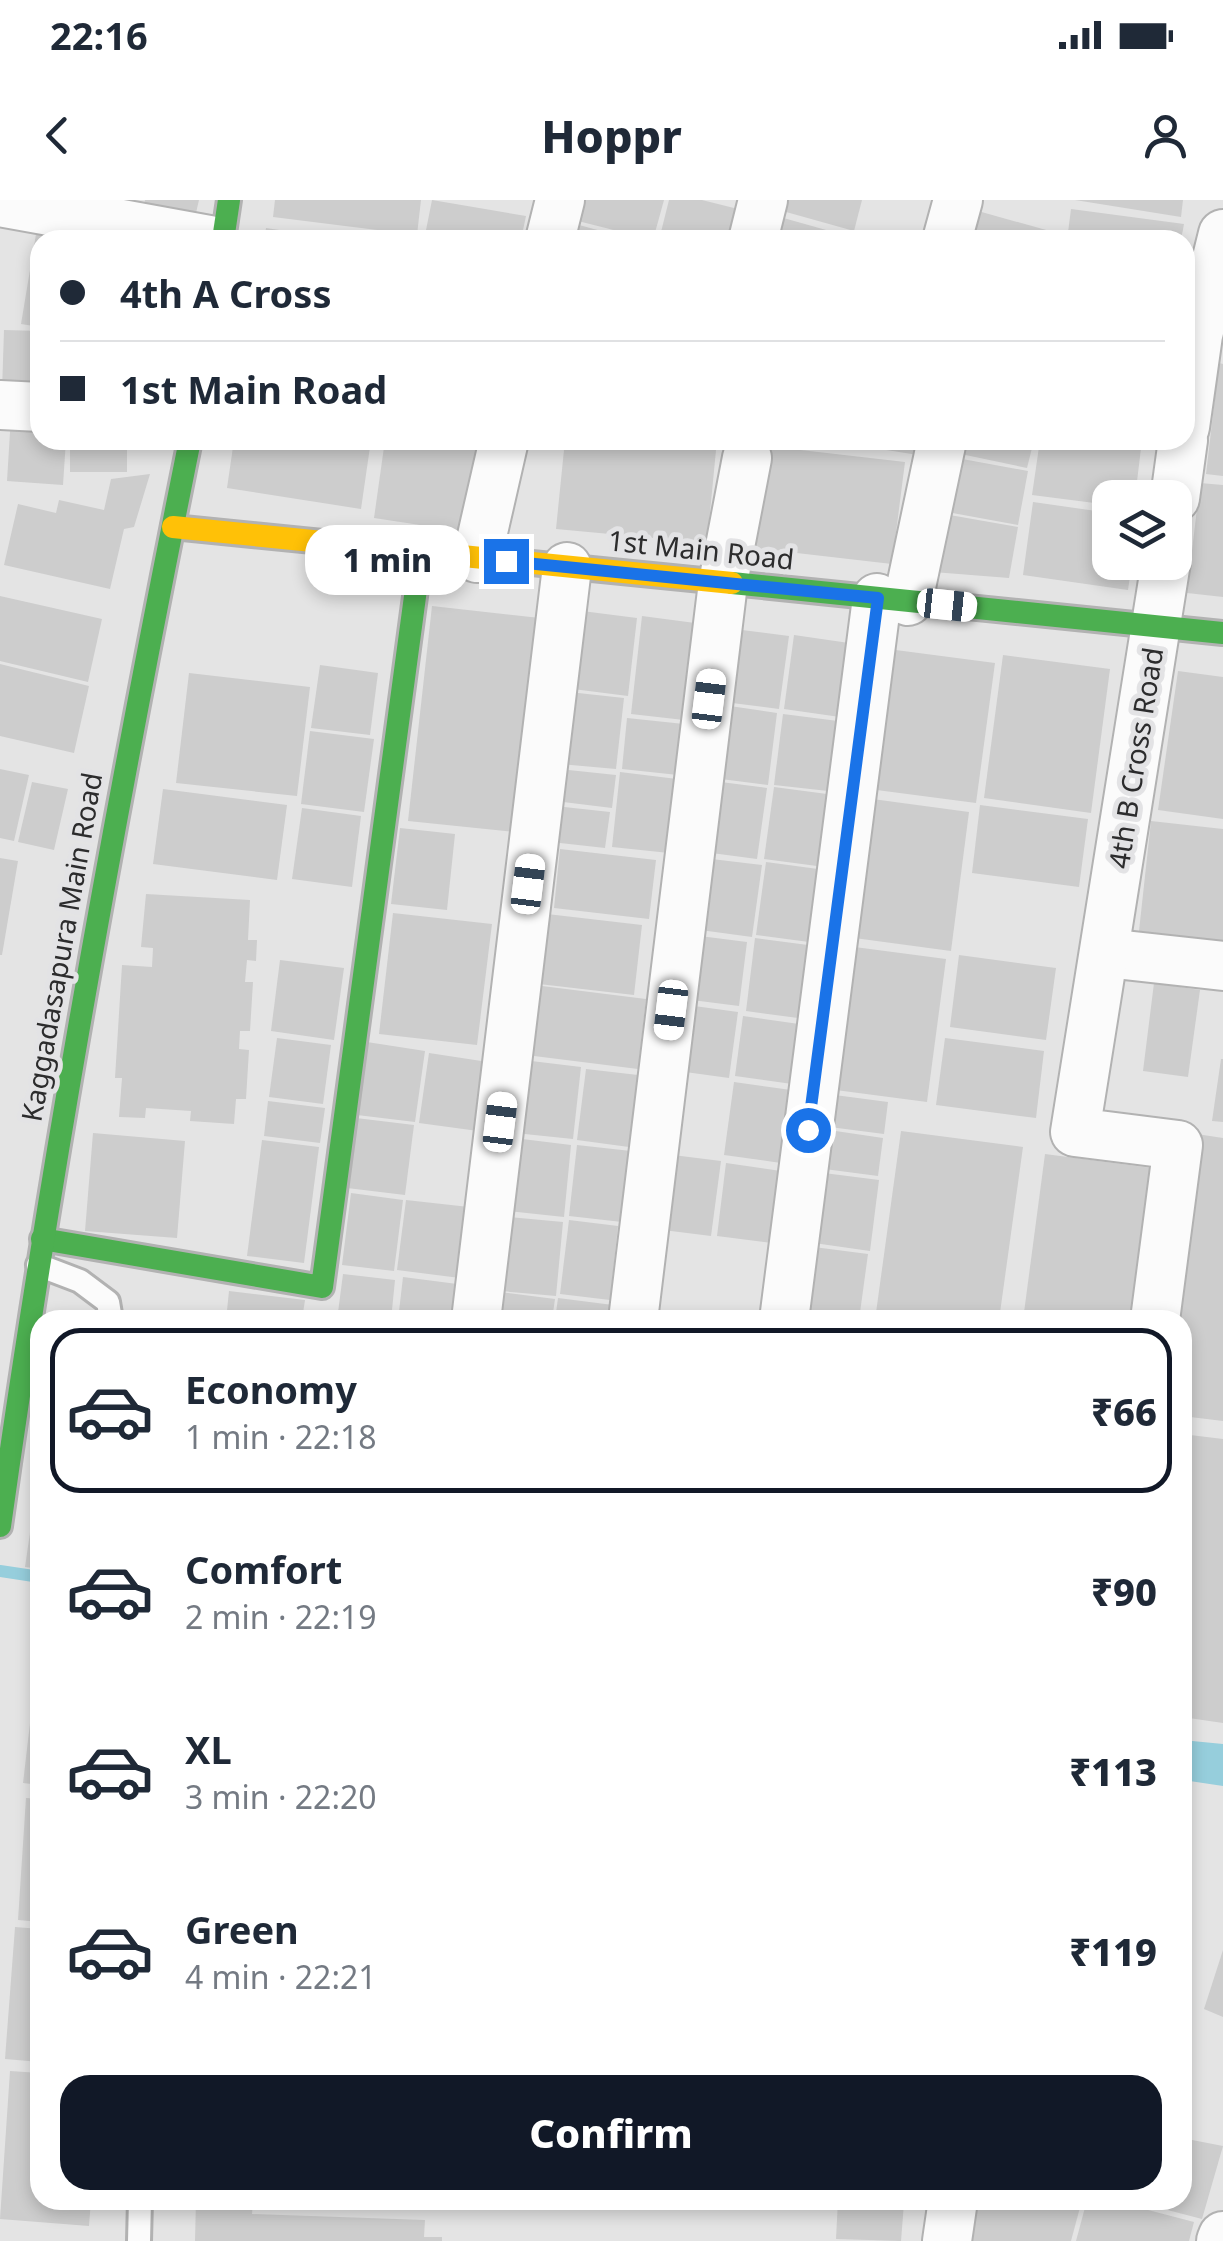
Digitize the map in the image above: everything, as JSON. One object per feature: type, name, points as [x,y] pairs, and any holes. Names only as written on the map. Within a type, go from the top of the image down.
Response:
[{"type":"street","points":[[224,230],[229,200]]},
{"type":"street","points":[[552,230],[560,200]]},
{"type":"street","points":[[755,230],[763,200]]},
{"type":"street","points":[[950,230],[958,200]]},
{"type":"street","points":[[0,202],[155,230]]},
{"type":"street","points":[[1195,391],[1210,337],[1223,234]]},
{"type":"street","points":[[0,405],[30,406]]},
{"type":"street","name":"Kaggadasapura Main Road","points":[[35,1310],[42,1239],[111,835],[188,450]]},
{"type":"street","points":[[476,558],[502,450]]},
{"type":"street","points":[[786,1310],[893,600],[939,450]]},
{"type":"street","points":[[1177,480],[1182,450]]},
{"type":"street","points":[[634,1310],[723,583],[746,458]]},
{"type":"street","name":"1st Main Road","points":[[172,527],[1223,633]]},
{"type":"street","points":[[42,1239],[321,1304],[421,552]]},
{"type":"street","points":[[477,1310],[566,567]]},
{"type":"street","name":"4th B Cross Road","points":[[1156,1310],[1178,1145],[1075,1132],[1163,580]]},
{"type":"street","points":[[1106,953],[1223,966]]},
{"type":"street","name":"Kaggadasapura Main Road","points":[[0,1526],[24,1460],[30,1385]]},
{"type":"street","points":[[947,2241],[952,2210]]},
{"type":"lane","points":[[38,1265],[80,1281],[108,1302],[109,1310]]},
{"type":"lane","points":[[139,2241],[140,2210]]},
{"type":"water","points":[[1192,1741],[1223,1744],[1223,1786],[1192,1781]]},
{"type":"building","points":[[145,200],[199,200],[192,230],[141,219]]},
{"type":"building","points":[[275,200],[421,200],[418,230],[377,230],[273,217]]},
{"type":"building","points":[[432,200],[526,216],[523,230],[426,230]]},
{"type":"building","points":[[584,200],[664,200],[656,230],[614,230],[578,221]]},
{"type":"building","points":[[669,200],[702,200],[738,209],[732,230],[662,230]]},
{"type":"building","points":[[781,200],[862,200],[854,230],[779,210]]},
{"type":"building","points":[[1075,200],[1183,200],[1181,217]]},
{"type":"building","points":[[1071,209],[1184,224],[1183,230],[1068,230]]},
{"type":"building","points":[[978,211],[1046,230],[973,230]]},
{"type":"building","points":[[780,217],[826,230],[776,230]]},
{"type":"building","points":[[38,222],[61,230],[37,230]]},
{"type":"building","points":[[30,270],[30,325],[21,324]]},
{"type":"building","points":[[4,330],[30,331],[30,392],[2,391]]},
{"type":"building","points":[[1219,363],[1223,364],[1223,476],[1206,474]]},
{"type":"building","points":[[11,416],[30,417],[30,450],[65,450],[63,485],[7,481]]},
{"type":"building","points":[[70,450],[127,450],[127,472],[70,472]]},
{"type":"building","points":[[233,450],[370,450],[361,509],[227,488]]},
{"type":"building","points":[[384,450],[478,450],[466,532],[374,518]]},
{"type":"building","points":[[564,450],[716,450],[707,543],[556,529]]},
{"type":"building","points":[[765,450],[801,450],[905,462],[892,564],[753,548]]},
{"type":"building","points":[[886,450],[919,450],[918,455]]},
{"type":"building","points":[[957,450],[1032,450],[1027,468],[956,453]]},
{"type":"building","points":[[1039,450],[1141,450],[1137,480],[1092,480],[1092,503],[1032,495]]},
{"type":"building","points":[[957,458],[1028,471],[1018,525],[947,512]]},
{"type":"building","points":[[150,474],[134,527],[124,529],[110,589],[4,565],[18,504],[56,513],[59,500],[104,510],[111,479]]},
{"type":"building","points":[[1200,483],[1223,485],[1223,597],[1187,593],[1189,580],[1192,580]]},
{"type":"building","points":[[1033,502],[1092,510],[1092,580],[1129,580],[1128,590],[1023,575]]},
{"type":"building","points":[[944,514],[1018,527],[1009,578],[933,572]]},
{"type":"building","points":[[0,596],[102,619],[88,682],[0,661]]},
{"type":"building","points":[[432,606],[540,618],[515,832],[408,821]]},
{"type":"building","points":[[582,611],[637,618],[628,696],[573,689]]},
{"type":"building","points":[[642,616],[695,623],[684,720],[631,714]]},
{"type":"building","points":[[734,629],[789,636],[779,709],[724,702]]},
{"type":"building","points":[[794,635],[849,643],[840,717],[784,709]]},
{"type":"building","points":[[888,649],[995,663],[976,803],[869,789]]},
{"type":"building","points":[[1003,655],[1110,669],[1091,813],[984,798]]},
{"type":"building","points":[[0,664],[89,686],[74,753],[0,736]]},
{"type":"building","points":[[320,665],[378,673],[370,735],[311,728]]},
{"type":"building","points":[[1178,671],[1223,677],[1223,819],[1158,810]]},
{"type":"building","points":[[189,673],[310,687],[297,796],[176,783]]},
{"type":"building","points":[[569,692],[624,698],[616,769],[560,764]]},
{"type":"building","points":[[723,705],[777,713],[768,785],[713,778]]},
{"type":"building","points":[[783,714],[838,721],[828,791],[774,785]]},
{"type":"building","points":[[627,718],[684,724],[678,775],[622,769]]},
{"type":"building","points":[[310,731],[374,739],[364,812],[301,804]]},
{"type":"building","points":[[0,769],[29,775],[14,841],[0,838]]},
{"type":"building","points":[[559,769],[616,775],[612,808],[555,801]]},
{"type":"building","points":[[620,772],[677,779],[669,853],[612,847]]},
{"type":"building","points":[[713,781],[767,788],[757,859],[704,852]]},
{"type":"building","points":[[32,782],[68,789],[54,850],[18,842]]},
{"type":"building","points":[[774,787],[827,794],[817,866],[764,859]]},
{"type":"building","points":[[163,789],[287,805],[277,880],[153,864]]},
{"type":"building","points":[[865,798],[969,812],[951,951],[847,937]]},
{"type":"building","points":[[980,805],[1088,819],[1079,887],[972,873]]},
{"type":"building","points":[[555,806],[610,812],[605,848],[551,842]]},
{"type":"building","points":[[302,808],[361,816],[352,887],[292,879]]},
{"type":"building","points":[[1151,821],[1223,829],[1223,941],[1139,931]]},
{"type":"building","points":[[400,828],[455,834],[447,910],[391,904]]},
{"type":"building","points":[[560,849],[656,860],[649,919],[554,908]]},
{"type":"building","points":[[0,858],[18,861],[2,955],[0,955]]},
{"type":"building","points":[[703,858],[762,865],[752,937],[693,929]]},
{"type":"building","points":[[766,862],[818,869],[809,942],[756,935]]},
{"type":"building","points":[[146,894],[250,900],[248,940],[257,940],[256,961],[247,960],[245,982],[253,982],[250,1031],[240,1031],[239,1049],[249,1050],[246,1099],[236,1099],[234,1124],[190,1121],[191,1111],[146,1108],[145,1118],[119,1117],[122,1078],[115,1078],[122,965],[152,967],[153,948],[141,947]]},
{"type":"building","points":[[393,913],[492,924],[477,1045],[379,1034]]},
{"type":"building","points":[[547,914],[642,925],[634,995],[539,984]]},
{"type":"building","points":[[692,935],[747,942],[739,1006],[684,999]]},
{"type":"building","points":[[755,938],[808,945],[798,1018],[746,1011]]},
{"type":"building","points":[[847,946],[946,959],[927,1102],[828,1089]]},
{"type":"building","points":[[959,955],[1056,968],[1046,1040],[950,1027]]},
{"type":"building","points":[[280,960],[344,968],[334,1040],[271,1031]]},
{"type":"building","points":[[1154,983],[1200,990],[1188,1077],[1143,1071]]},
{"type":"building","points":[[534,985],[646,999],[638,1069],[526,1055]]},
{"type":"building","points":[[687,1005],[738,1012],[729,1078],[678,1071]]},
{"type":"building","points":[[743,1016],[799,1024],[792,1084],[735,1076]]},
{"type":"building","points":[[277,1038],[331,1045],[323,1104],[269,1097]]},
{"type":"building","points":[[945,1038],[1044,1051],[1036,1118],[936,1105]]},
{"type":"building","points":[[367,1042],[425,1051],[415,1122],[357,1115]]},
{"type":"building","points":[[429,1053],[488,1062],[478,1131],[419,1123]]},
{"type":"building","points":[[1223,1059],[1223,1122],[1212,1121]]},
{"type":"building","points":[[523,1060],[581,1067],[573,1139],[515,1133]]},
{"type":"building","points":[[586,1069],[638,1075],[629,1147],[577,1140]]},
{"type":"building","points":[[734,1082],[791,1090],[781,1163],[724,1155]]},
{"type":"building","points":[[827,1094],[888,1102],[884,1134],[822,1126]]},
{"type":"building","points":[[268,1101],[325,1108],[320,1143],[264,1136]]},
{"type":"building","points":[[356,1118],[414,1125],[405,1195],[347,1188]]},
{"type":"building","points":[[822,1129],[883,1138],[878,1176],[817,1168]]},
{"type":"building","points":[[901,1131],[1023,1147],[1000,1310],[876,1310]]},
{"type":"building","points":[[93,1133],[185,1141],[177,1238],[85,1231]]},
{"type":"building","points":[[1190,1133],[1223,1138],[1223,1421],[1192,1417],[1192,1310],[1166,1310]]},
{"type":"building","points":[[514,1138],[571,1145],[564,1217],[507,1211]]},
{"type":"building","points":[[262,1140],[319,1147],[304,1263],[247,1256]]},
{"type":"building","points":[[577,1145],[631,1151],[622,1222],[569,1216]]},
{"type":"building","points":[[665,1154],[721,1161],[711,1236],[655,1229]]},
{"type":"building","points":[[1045,1154],[1167,1170],[1148,1310],[1024,1310]]},
{"type":"building","points":[[726,1163],[781,1171],[772,1243],[717,1236]]},
{"type":"building","points":[[816,1172],[879,1180],[870,1251],[807,1242]]},
{"type":"building","points":[[351,1193],[403,1200],[394,1271],[342,1265]]},
{"type":"building","points":[[406,1200],[469,1207],[460,1278],[397,1270]]},
{"type":"building","points":[[509,1217],[563,1222],[556,1296],[501,1291]]},
{"type":"building","points":[[569,1220],[618,1226],[610,1300],[560,1294]]},
{"type":"building","points":[[806,1246],[868,1254],[860,1310],[797,1310]]},
{"type":"building","points":[[343,1274],[395,1280],[392,1310],[338,1310]]},
{"type":"building","points":[[403,1277],[465,1285],[462,1310],[399,1310]]},
{"type":"building","points":[[229,1291],[305,1300],[304,1310],[227,1310]]},
{"type":"building","points":[[500,1292],[555,1299],[553,1310],[497,1310]]},
{"type":"building","points":[[558,1298],[613,1305],[612,1310],[556,1310]]},
{"type":"building","points":[[1192,1435],[1223,1439],[1223,1723],[1192,1718]]},
{"type":"building","points":[[30,1533],[30,1568],[25,1567]]},
{"type":"building","points":[[30,1723],[30,1784],[23,1783]]},
{"type":"building","points":[[26,1798],[30,1798],[30,1921],[18,1920]]},
{"type":"building","points":[[15,1927],[30,1928],[30,2061],[5,2059]]},
{"type":"building","points":[[1223,1950],[1223,2017],[1204,2009]]},
{"type":"building","points":[[10,2071],[30,2072],[30,2210],[90,2210],[89,2226],[0,2219]]},
{"type":"building","points":[[1192,2140],[1223,2146],[1202,2219],[1168,2210],[1192,2210]]},
{"type":"building","points":[[196,2210],[425,2220],[424,2237],[442,2237],[442,2241],[195,2241]]},
{"type":"building","points":[[837,2210],[903,2210],[901,2241],[836,2239]]},
{"type":"building","points":[[974,2210],[1079,2210],[1071,2241],[969,2241]]},
{"type":"building","points":[[1084,2210],[1148,2210],[1194,2222],[1189,2241],[1076,2241]]},
{"type":"waterway","points":[[0,1571],[30,1576]]},
{"type":"traffic: fast","points":[[224,230],[229,200]]},
{"type":"traffic: fast","points":[[33,1310],[87,982],[188,450]]},
{"type":"traffic: fast","points":[[42,1239],[322,1287],[421,552]]},
{"type":"traffic: fast","points":[[732,583],[1223,633]]},
{"type":"traffic: fast","points":[[0,1526],[30,1327]]},
{"type":"traffic: slow","points":[[173,527],[732,583]]},
{"type":"route","points":[[506,561],[878,598],[808,1130]]}]
